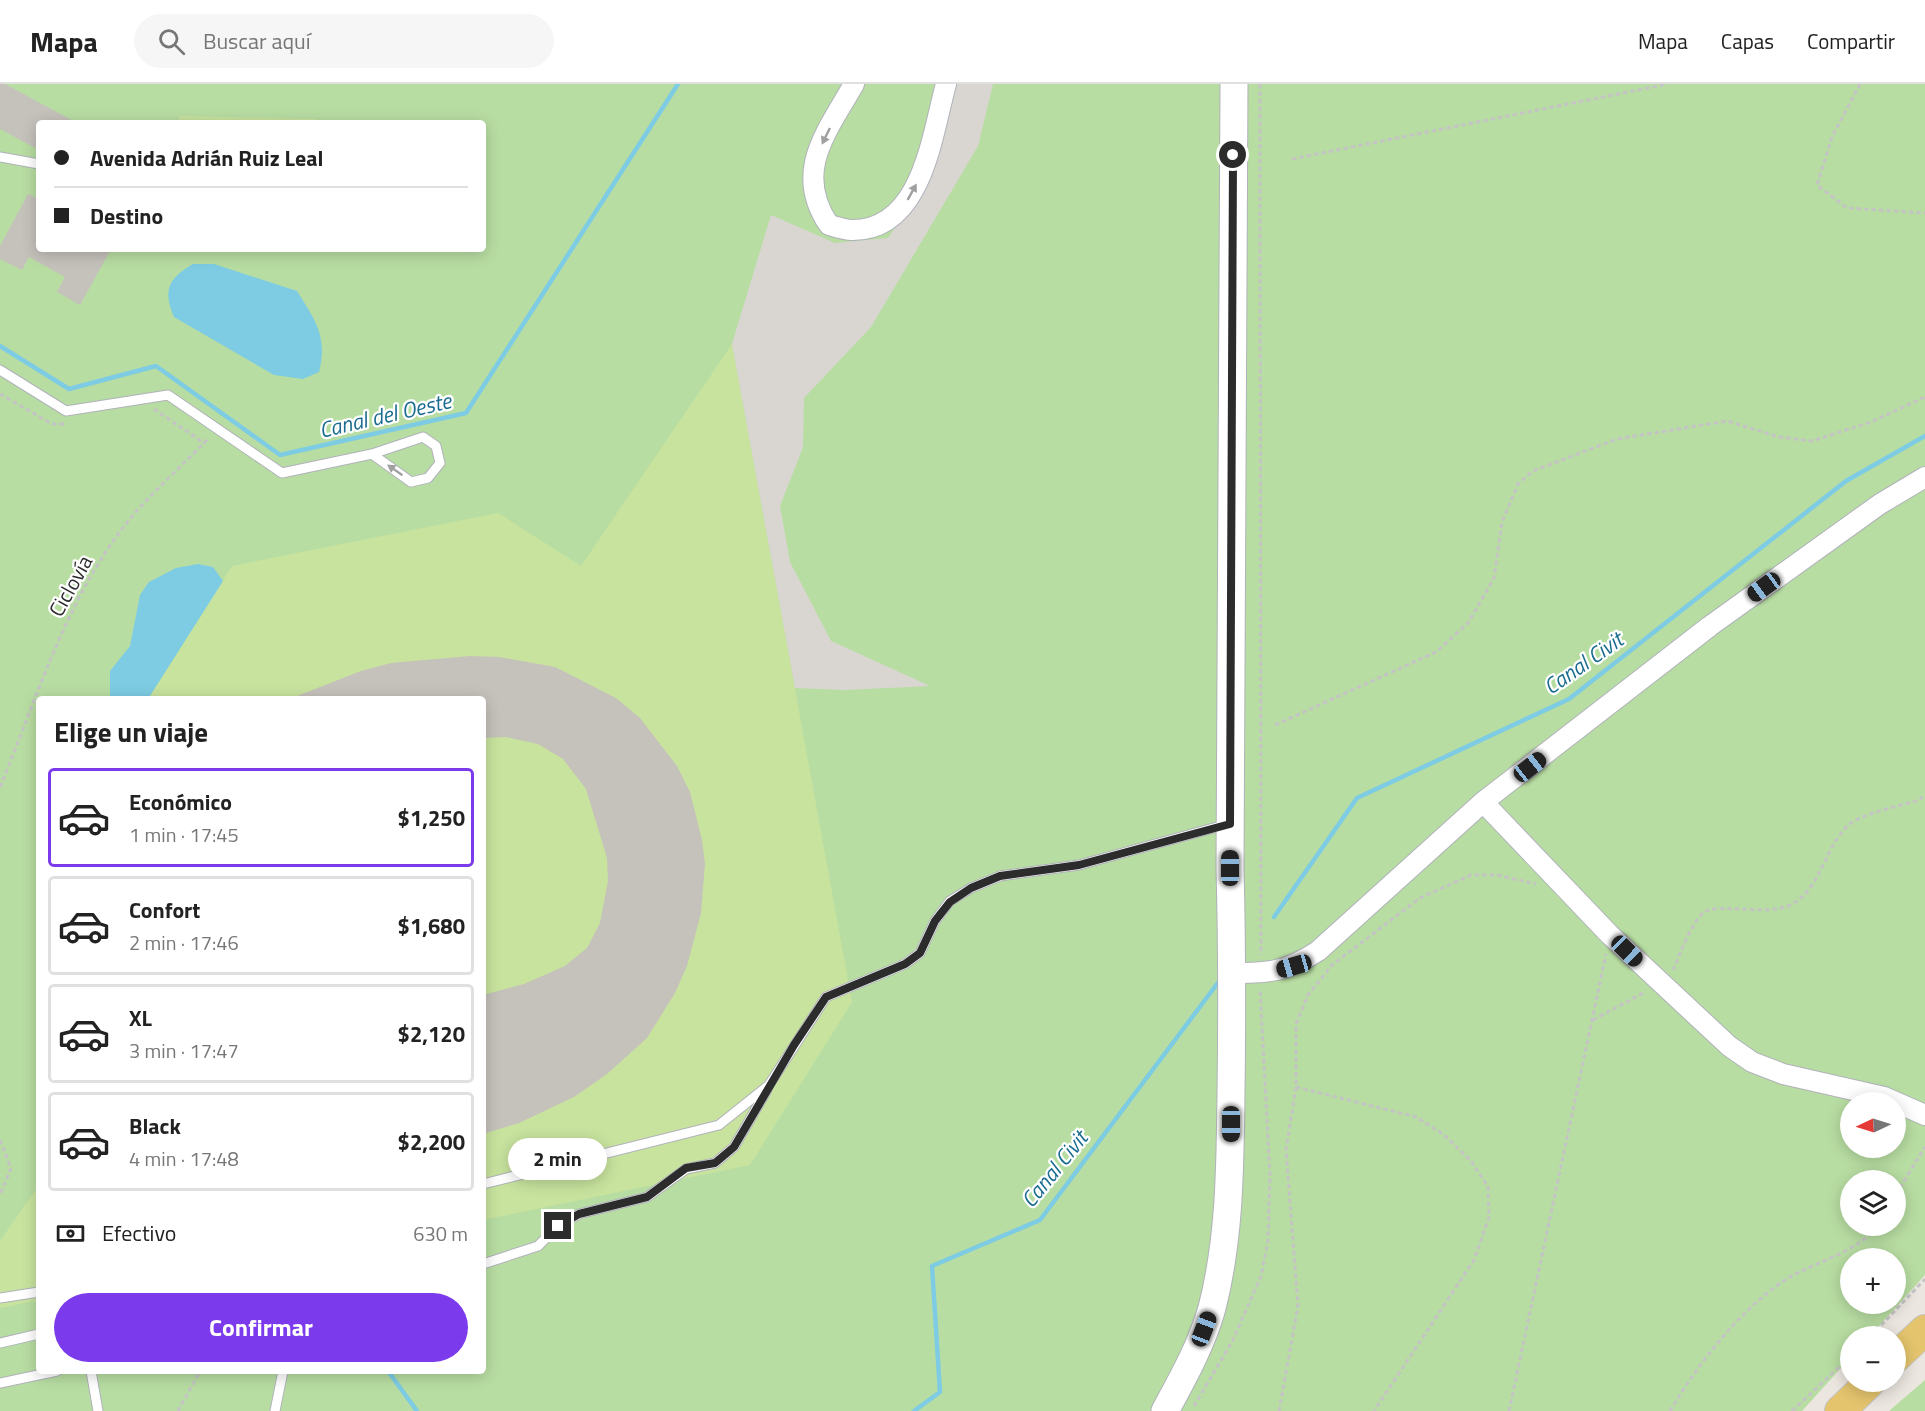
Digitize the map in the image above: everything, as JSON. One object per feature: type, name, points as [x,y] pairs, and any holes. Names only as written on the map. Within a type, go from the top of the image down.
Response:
[{"type":"main road","points":[[1840,1411],[1860,1392]]},
{"type":"street","points":[[854,84],[814,161],[812,189],[818,208],[830,225],[852,230],[874,226],[897,213],[914,194],[946,84]]},
{"type":"street","points":[[1165,1411],[1188,1370],[1212,1309],[1226,1235],[1231,1145],[1230,824],[1234,84]]},
{"type":"street","points":[[1232,973],[1261,973],[1294,966],[1318,951],[1483,802],[1710,626],[1880,504],[1925,477]]},
{"type":"street","points":[[1483,802],[1660,984],[1729,1046],[1759,1066],[1884,1097],[1925,1115]]},
{"type":"lane","points":[[0,157],[36,163]]},
{"type":"lane","points":[[0,370],[66,411],[168,395],[282,473],[372,454],[423,437],[436,446],[440,463],[428,478],[411,482],[372,454]]},
{"type":"lane","points":[[486,1263],[538,1246],[558,1226],[579,1214],[647,1197],[686,1168],[715,1163],[734,1147],[769,1085],[826,997],[905,964],[920,953],[935,921],[950,902],[971,888],[1000,876],[1079,865],[1230,824]]},
{"type":"lane","points":[[486,1183],[720,1125],[769,1085]]},
{"type":"lane","points":[[0,1298],[36,1292]]},
{"type":"lane","points":[[0,1343],[36,1336]]},
{"type":"lane","points":[[0,1383],[43,1374]]},
{"type":"lane","points":[[92,1374],[98,1411]]},
{"type":"lane","points":[[275,1411],[282,1374]]},
{"type":"path","points":[[1191,1411],[1233,1340],[1261,1276],[1268,1241],[1270,1175],[1260,1016],[1260,84]]},
{"type":"path","points":[[1292,159],[1668,84]]},
{"type":"path","points":[[1860,84],[1832,137],[1817,185],[1847,208],[1925,213]]},
{"type":"path","points":[[1275,725],[1436,652],[1468,623],[1494,578],[1502,522],[1518,484],[1533,471],[1617,439],[1727,422],[1779,437],[1812,441],[1871,422],[1925,397]]},
{"type":"path","name":"Ciclovía","points":[[0,787],[42,675],[96,569],[129,520],[216,430]]},
{"type":"path","points":[[1593,1020],[1660,984],[1671,974],[1698,918],[1707,911],[1767,910],[1788,906],[1808,892],[1842,831],[1852,821],[1919,800],[1925,795]]},
{"type":"path","points":[[1279,1411],[1298,1306],[1286,1150],[1296,1087],[1296,1024],[1308,995],[1332,965],[1420,898],[1471,875],[1488,875],[1570,893]]},
{"type":"path","points":[[1509,1411],[1610,934]]},
{"type":"path","points":[[1296,1087],[1416,1117],[1450,1141],[1470,1161],[1488,1187],[1489,1217],[1474,1260],[1374,1411]]},
{"type":"path","points":[[0,1140],[11,1168],[0,1195]]},
{"type":"path","points":[[1906,1178],[1925,1147]]},
{"type":"path","points":[[1670,1411],[1686,1385],[1738,1318],[1781,1282],[1867,1236]]},
{"type":"path","points":[[1880,1326],[1925,1279]]},
{"type":"path","points":[[1792,1411],[1840,1366]]},
{"type":"path","points":[[178,1411],[198,1374]]},
{"type":"green space","points":[[0,84],[1925,84],[1925,1275],[1906,1296],[1906,1248],[1840,1248],[1840,1314],[1890,1314],[1879,1326],[1840,1326],[1840,1369],[1802,1411],[0,1411]]},
{"type":"green space","points":[[179,116],[318,119],[318,120],[179,120]]},
{"type":"green space","points":[[732,344],[852,1002],[750,1165],[486,1219],[486,696],[150,696],[232,566],[498,513],[581,566]]},
{"type":"green space","points":[[36,1189],[36,1301],[0,1308],[0,1241]]},
{"type":"green space","points":[[1925,1380],[1925,1411],[1889,1411]]},
{"type":"shaded area","points":[[950,84],[993,84],[978,146],[871,327],[804,398],[803,447],[780,506],[790,562],[831,641],[930,686],[845,690],[795,688],[732,344],[771,215],[835,243],[888,238],[912,204]]},
{"type":"water","points":[[193,264],[214,264],[297,291],[314,320],[321,338],[319,372],[303,379],[274,375],[174,317],[170,308],[168,292],[170,286],[178,274]]},
{"type":"water","points":[[198,564],[213,567],[223,581],[150,696],[110,696],[110,671],[130,646],[140,595],[149,582],[176,568]]},
{"type":"building","points":[[0,84],[5,84],[71,120],[36,120],[36,148],[0,129]]},
{"type":"building","points":[[28,194],[36,198],[36,252],[109,252],[80,305],[57,292],[65,277],[29,257],[22,270],[0,259],[0,246]]},
{"type":"building","points":[[470,656],[499,657],[555,667],[616,698],[640,718],[677,766],[690,792],[702,840],[705,864],[701,913],[687,966],[675,993],[647,1038],[607,1074],[574,1097],[519,1123],[486,1133],[486,994],[524,984],[565,966],[587,948],[600,923],[608,881],[607,858],[586,789],[563,759],[538,744],[506,737],[486,738],[486,696],[297,696],[361,671],[391,663]]},
{"type":"waterway","name":"Canal del Oeste","points":[[0,346],[69,389],[156,366],[280,455],[466,413],[678,84]]},
{"type":"waterway","name":"Canal Civit","points":[[1274,917],[1357,798],[1569,699],[1846,481],[1925,436]]},
{"type":"waterway","name":"Canal Civit","points":[[914,1411],[940,1392],[932,1266],[1040,1220],[1220,980]]},
{"type":"waterway","name":"Canal Civit","points":[[390,1374],[417,1411]]},
{"type":"route","points":[[558,1226],[579,1214],[647,1197],[686,1168],[715,1163],[734,1147],[769,1085],[826,997],[905,964],[920,953],[935,921],[950,902],[971,888],[1000,876],[1079,865],[1230,824],[1233,155]]}]
